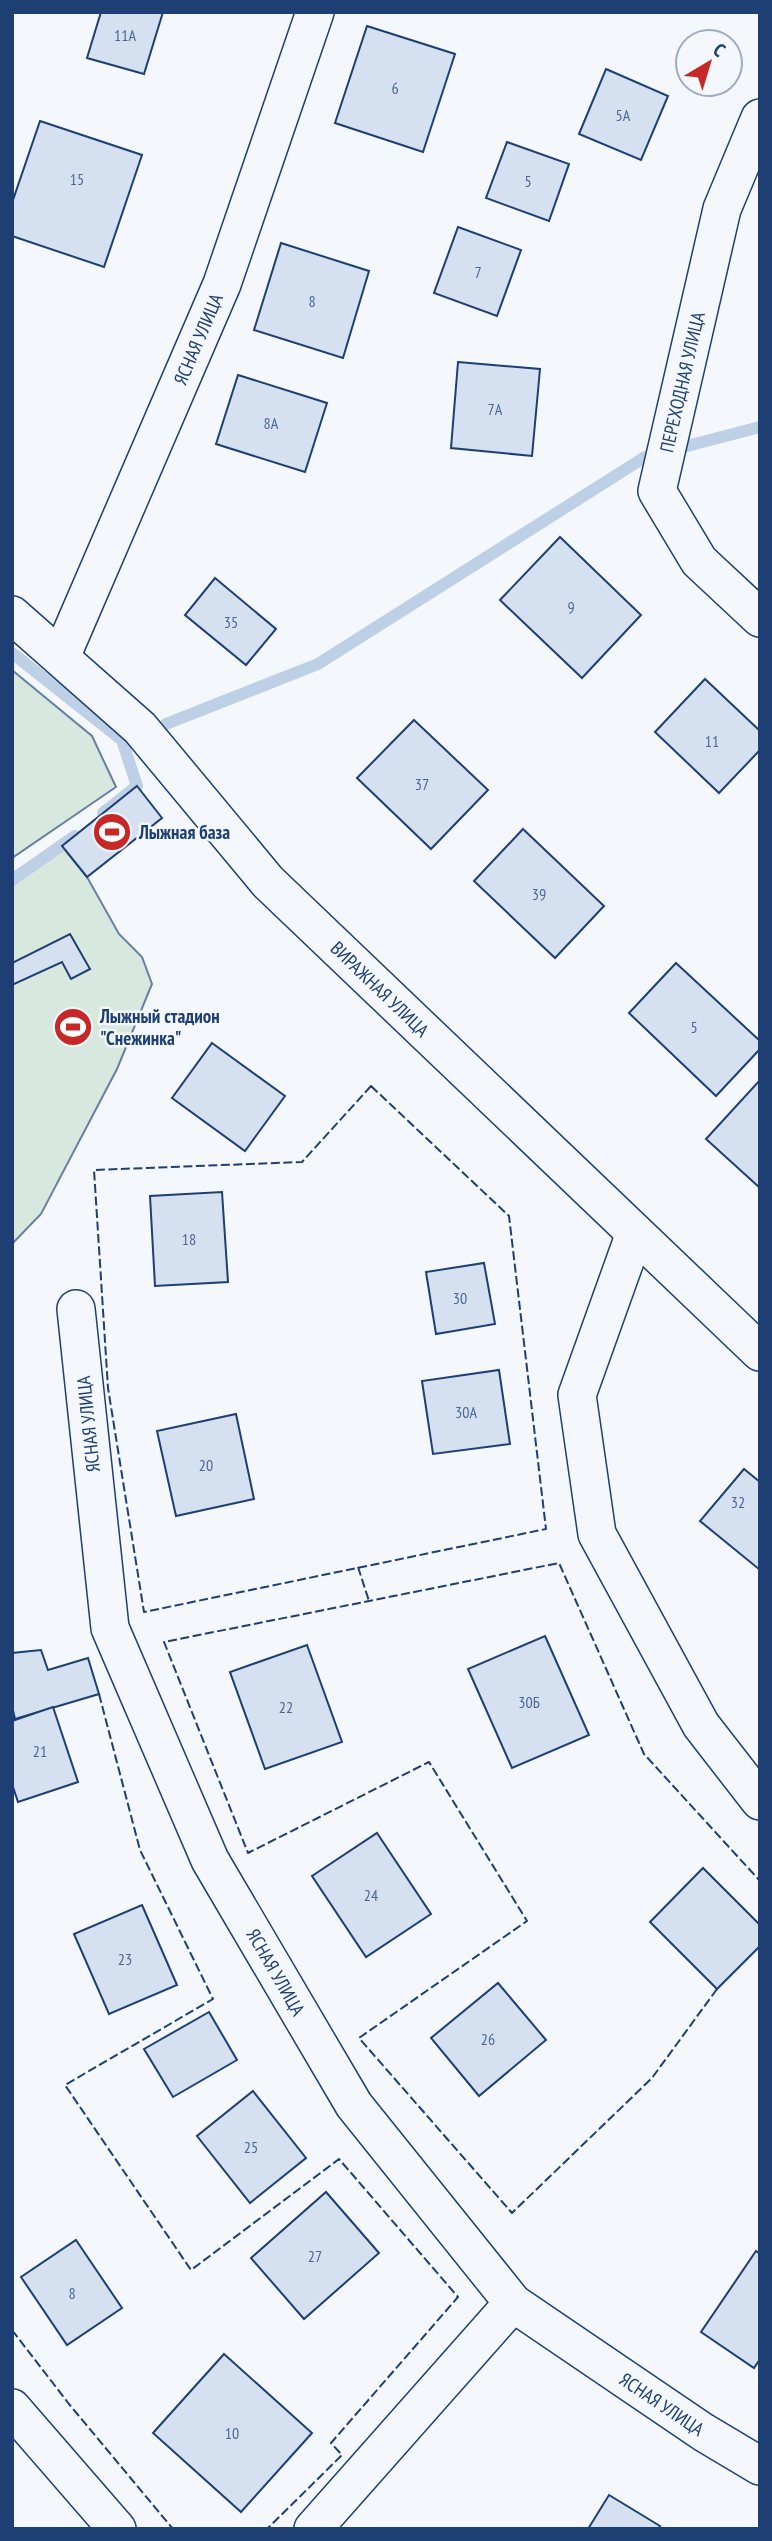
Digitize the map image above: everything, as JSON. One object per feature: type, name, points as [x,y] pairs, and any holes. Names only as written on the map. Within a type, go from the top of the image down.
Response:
[{"type":"street","name":"ЯСНАЯ УЛИЦА","points":[[61,657],[222,284],[315,12]]},
{"type":"street","name":"ПЕРЕХОДНАЯ УЛИЦА","points":[[760,118],[722,209],[657,491],[699,561],[760,618]]},
{"type":"street","name":"ВИРАЖНАЯ УЛИЦА","points":[[12,615],[140,728],[268,882],[760,1352]]},
{"type":"street","points":[[635,1234],[578,1395],[597,1534],[701,1725],[760,1801]]},
{"type":"street","name":"ЯСНАЯ УЛИЦА","points":[[76,1309],[110,1628],[210,1860],[354,2105],[513,2303],[703,2432],[760,2466]]},
{"type":"street","points":[[313,2529],[513,2303]]},
{"type":"street","points":[[12,2408],[117,2529]]},
{"type":"shaded area","points":[[12,670],[92,736],[116,787],[12,858]]},
{"type":"shaded area","name":"Лыжный стадион \"Снежинка\"","points":[[62,846],[87,877],[119,934],[142,957],[152,984],[117,1069],[41,1214],[12,1244],[12,880]]},
{"type":"building","points":[[101,12],[163,12],[144,74],[87,58]]},
{"type":"building","points":[[367,26],[455,54],[423,152],[335,123]]},
{"type":"building","points":[[606,69],[668,96],[641,160],[579,134]]},
{"type":"building","points":[[40,121],[142,155],[104,267],[12,236],[12,203]]},
{"type":"building","points":[[507,142],[569,164],[549,221],[486,198]]},
{"type":"building","points":[[458,227],[521,250],[497,316],[434,293]]},
{"type":"building","points":[[281,243],[369,271],[343,358],[254,330]]},
{"type":"building","points":[[458,362],[540,369],[532,456],[451,448]]},
{"type":"building","points":[[238,375],[327,403],[305,472],[216,444]]},
{"type":"building","points":[[560,537],[641,615],[582,678],[500,600]]},
{"type":"building","points":[[215,578],[276,629],[246,665],[185,615]]},
{"type":"building","points":[[705,679],[760,731],[760,750],[719,793],[655,732]]},
{"type":"building","points":[[414,720],[488,790],[431,849],[357,778]]},
{"type":"building","name":"Лыжная база","points":[[137,786],[162,818],[87,877],[62,846]]},
{"type":"building","points":[[523,829],[604,906],[555,958],[474,881]]},
{"type":"building","points":[[70,934],[90,969],[71,979],[62,962],[12,985],[12,963]]},
{"type":"building","points":[[676,963],[760,1041],[760,1049],[716,1096],[629,1013]]},
{"type":"building","points":[[212,1043],[285,1096],[245,1151],[172,1098]]},
{"type":"building","points":[[760,1080],[760,1188],[706,1139]]},
{"type":"building","points":[[222,1192],[228,1282],[155,1286],[150,1196]]},
{"type":"building","points":[[484,1263],[495,1324],[436,1334],[426,1272]]},
{"type":"building","points":[[499,1370],[510,1444],[433,1454],[422,1381]]},
{"type":"building","points":[[236,1414],[254,1499],[176,1516],[157,1431]]},
{"type":"building","points":[[744,1469],[760,1482],[760,1570],[700,1521]]},
{"type":"building","points":[[545,1636],[589,1735],[512,1768],[468,1669]]},
{"type":"building","points":[[307,1645],[342,1742],[265,1769],[230,1672]]},
{"type":"building","points":[[41,1650],[48,1670],[88,1658],[99,1694],[15,1719],[12,1706],[12,1653]]},
{"type":"building","points":[[53,1707],[78,1782],[18,1802],[12,1784],[12,1721]]},
{"type":"building","points":[[377,1833],[431,1914],[366,1957],[312,1876]]},
{"type":"building","points":[[703,1868],[760,1925],[760,1946],[717,1989],[650,1922]]},
{"type":"building","points":[[142,1905],[177,1985],[109,2014],[74,1934]]},
{"type":"building","points":[[498,1983],[546,2040],[479,2096],[431,2038]]},
{"type":"building","points":[[209,2012],[237,2060],[173,2097],[144,2049]]},
{"type":"building","points":[[253,2091],[306,2158],[250,2203],[197,2136]]},
{"type":"building","points":[[326,2192],[379,2253],[304,2319],[251,2258]]},
{"type":"building","points":[[76,2240],[122,2308],[67,2345],[21,2277]]},
{"type":"building","points":[[756,2251],[760,2254],[760,2359],[754,2368],[701,2332]]},
{"type":"building","points":[[224,2354],[312,2433],[241,2512],[153,2433]]},
{"type":"building","points":[[609,2495],[660,2526],[658,2529],[588,2529]]},
{"type":"waterway","points":[[166,724],[318,664],[645,457],[760,427]]},
{"type":"waterway","points":[[12,653],[122,740],[137,786],[103,813]]},
{"type":"waterway","points":[[12,880],[75,836]]},
{"type":"fence","points":[[371,1086],[509,1216],[546,1529],[144,1612],[108,1388],[94,1170],[302,1162],[371,1086]]},
{"type":"fence","points":[[717,1989],[652,2078],[512,2213],[359,2038],[527,1921],[429,1762],[248,1853],[164,1642],[559,1563],[644,1754],[760,1881]]},
{"type":"fence","points":[[358,1567],[369,1601]]},
{"type":"fence","points":[[99,1694],[140,1850],[213,1999],[65,2085],[191,2270],[339,2159],[458,2297],[331,2443],[342,2455],[267,2529]]},
{"type":"fence","points":[[12,2330],[69,2404],[173,2529]]},
{"type":"place","name":"Лыжная база","points":[[112,832]]},
{"type":"place","name":"Лыжный стадион \"Снежинка\"","points":[[73,1027]]}]
